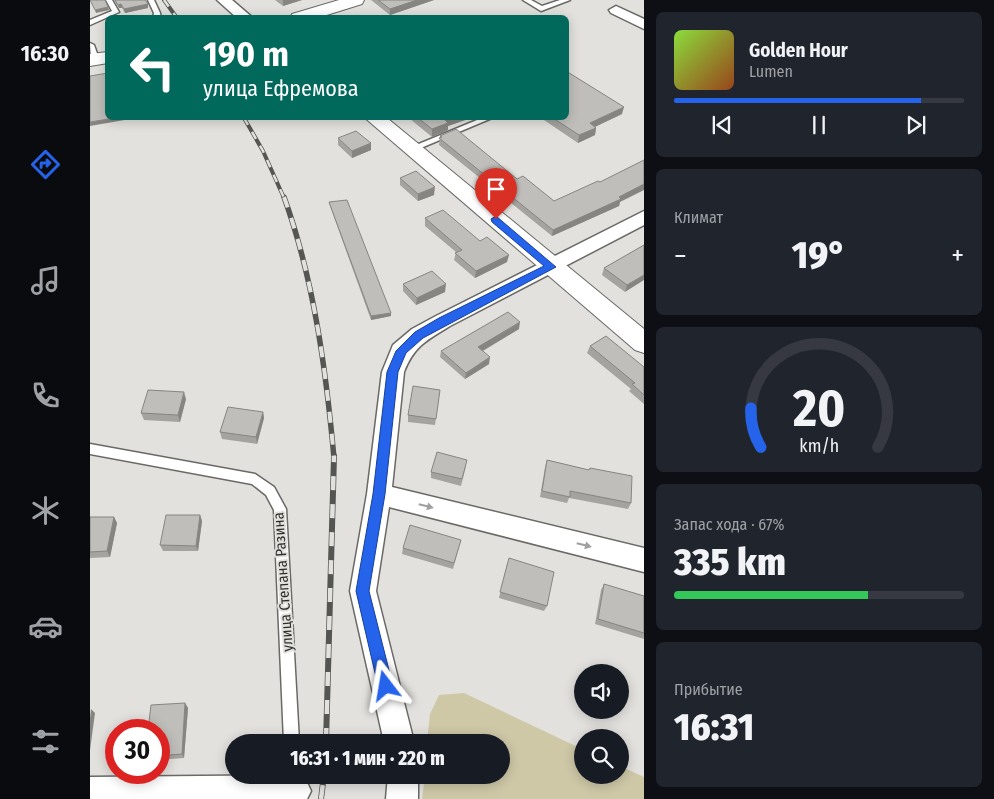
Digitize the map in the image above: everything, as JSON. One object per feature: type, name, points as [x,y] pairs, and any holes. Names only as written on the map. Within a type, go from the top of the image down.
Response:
[{"type":"main road","points":[[308,15],[356,0]]},
{"type":"main road","points":[[378,120],[644,343]]},
{"type":"street","points":[[224,0],[242,15]]},
{"type":"street","points":[[616,10],[644,25]]},
{"type":"street","points":[[398,734],[362,591],[379,494],[393,372],[401,351],[419,335],[443,321],[551,267],[644,217]]},
{"type":"street","points":[[379,494],[644,560]]},
{"type":"street","points":[[402,799],[403,784]]},
{"type":"street","points":[[90,793],[295,788]]},
{"type":"lane","points":[[107,15],[116,12],[110,0]]},
{"type":"lane","points":[[150,0],[157,15]]},
{"type":"lane","points":[[526,0],[542,9],[567,0]]},
{"type":"lane","points":[[90,23],[105,16]]},
{"type":"lane","points":[[413,148],[483,120]]},
{"type":"lane","name":"улица Степана Разина","points":[[90,449],[255,479],[270,491],[280,509],[292,734]]},
{"type":"shaded area","points":[[464,693],[574,745],[574,784],[629,784],[629,770],[644,777],[644,799],[422,799],[424,784],[510,784],[510,734],[428,734],[430,714],[439,695]]},
{"type":"building","points":[[90,0],[105,0],[108,7],[95,10]]},
{"type":"building","points":[[115,0],[145,0],[148,4],[124,9]]},
{"type":"building","points":[[378,0],[417,0],[390,9]]},
{"type":"building","points":[[569,73],[624,107],[590,123],[596,128],[579,135],[556,120],[569,120]]},
{"type":"building","points":[[105,74],[105,120],[90,122],[90,76]]},
{"type":"building","points":[[421,120],[445,120],[448,123],[432,129]]},
{"type":"building","points":[[456,129],[517,179],[523,176],[554,201],[598,181],[600,182],[644,160],[644,184],[619,197],[621,199],[553,230],[439,138]]},
{"type":"building","points":[[356,131],[371,143],[352,151],[338,138]]},
{"type":"building","points":[[416,171],[435,187],[418,194],[400,178]]},
{"type":"building","points":[[347,200],[391,313],[371,316],[329,202]]},
{"type":"building","points":[[443,210],[480,241],[487,237],[509,255],[476,271],[455,253],[462,250],[425,218]]},
{"type":"building","points":[[644,245],[644,275],[627,285],[604,268]]},
{"type":"building","points":[[432,271],[446,284],[417,298],[403,284]]},
{"type":"building","points":[[508,312],[520,322],[478,347],[490,357],[466,373],[441,351]]},
{"type":"building","points":[[606,336],[644,367],[644,395],[632,384],[635,383],[590,346]]},
{"type":"building","points":[[413,386],[440,390],[436,419],[408,415]]},
{"type":"building","points":[[148,390],[184,392],[178,415],[141,413]]},
{"type":"building","points":[[228,407],[263,412],[256,437],[220,432]]},
{"type":"building","points":[[437,452],[467,460],[462,479],[431,472]]},
{"type":"building","points":[[547,460],[589,470],[590,468],[632,476],[631,503],[570,491],[570,497],[542,491]]},
{"type":"building","points":[[166,515],[200,515],[196,546],[160,545]]},
{"type":"building","points":[[90,517],[114,517],[107,551],[90,552]]},
{"type":"building","points":[[410,525],[461,540],[454,563],[403,548]]},
{"type":"building","points":[[509,558],[554,572],[547,606],[500,592]]},
{"type":"building","points":[[604,584],[644,596],[644,633],[598,619]]},
{"type":"building","points":[[185,703],[182,754],[170,755],[170,719],[149,719],[151,705]]},
{"type":"railway","points":[[164,0],[175,15]]},
{"type":"railway","points":[[245,120],[263,151],[284,198]]},
{"type":"railway","points":[[284,197],[311,293],[323,359],[334,458]]},
{"type":"railway","points":[[326,734],[334,458]]},
{"type":"railway","points":[[321,799],[323,784]]},
{"type":"route","points":[[386,686],[362,591],[379,494],[393,372],[401,351],[419,335],[551,267],[496,219]]}]
